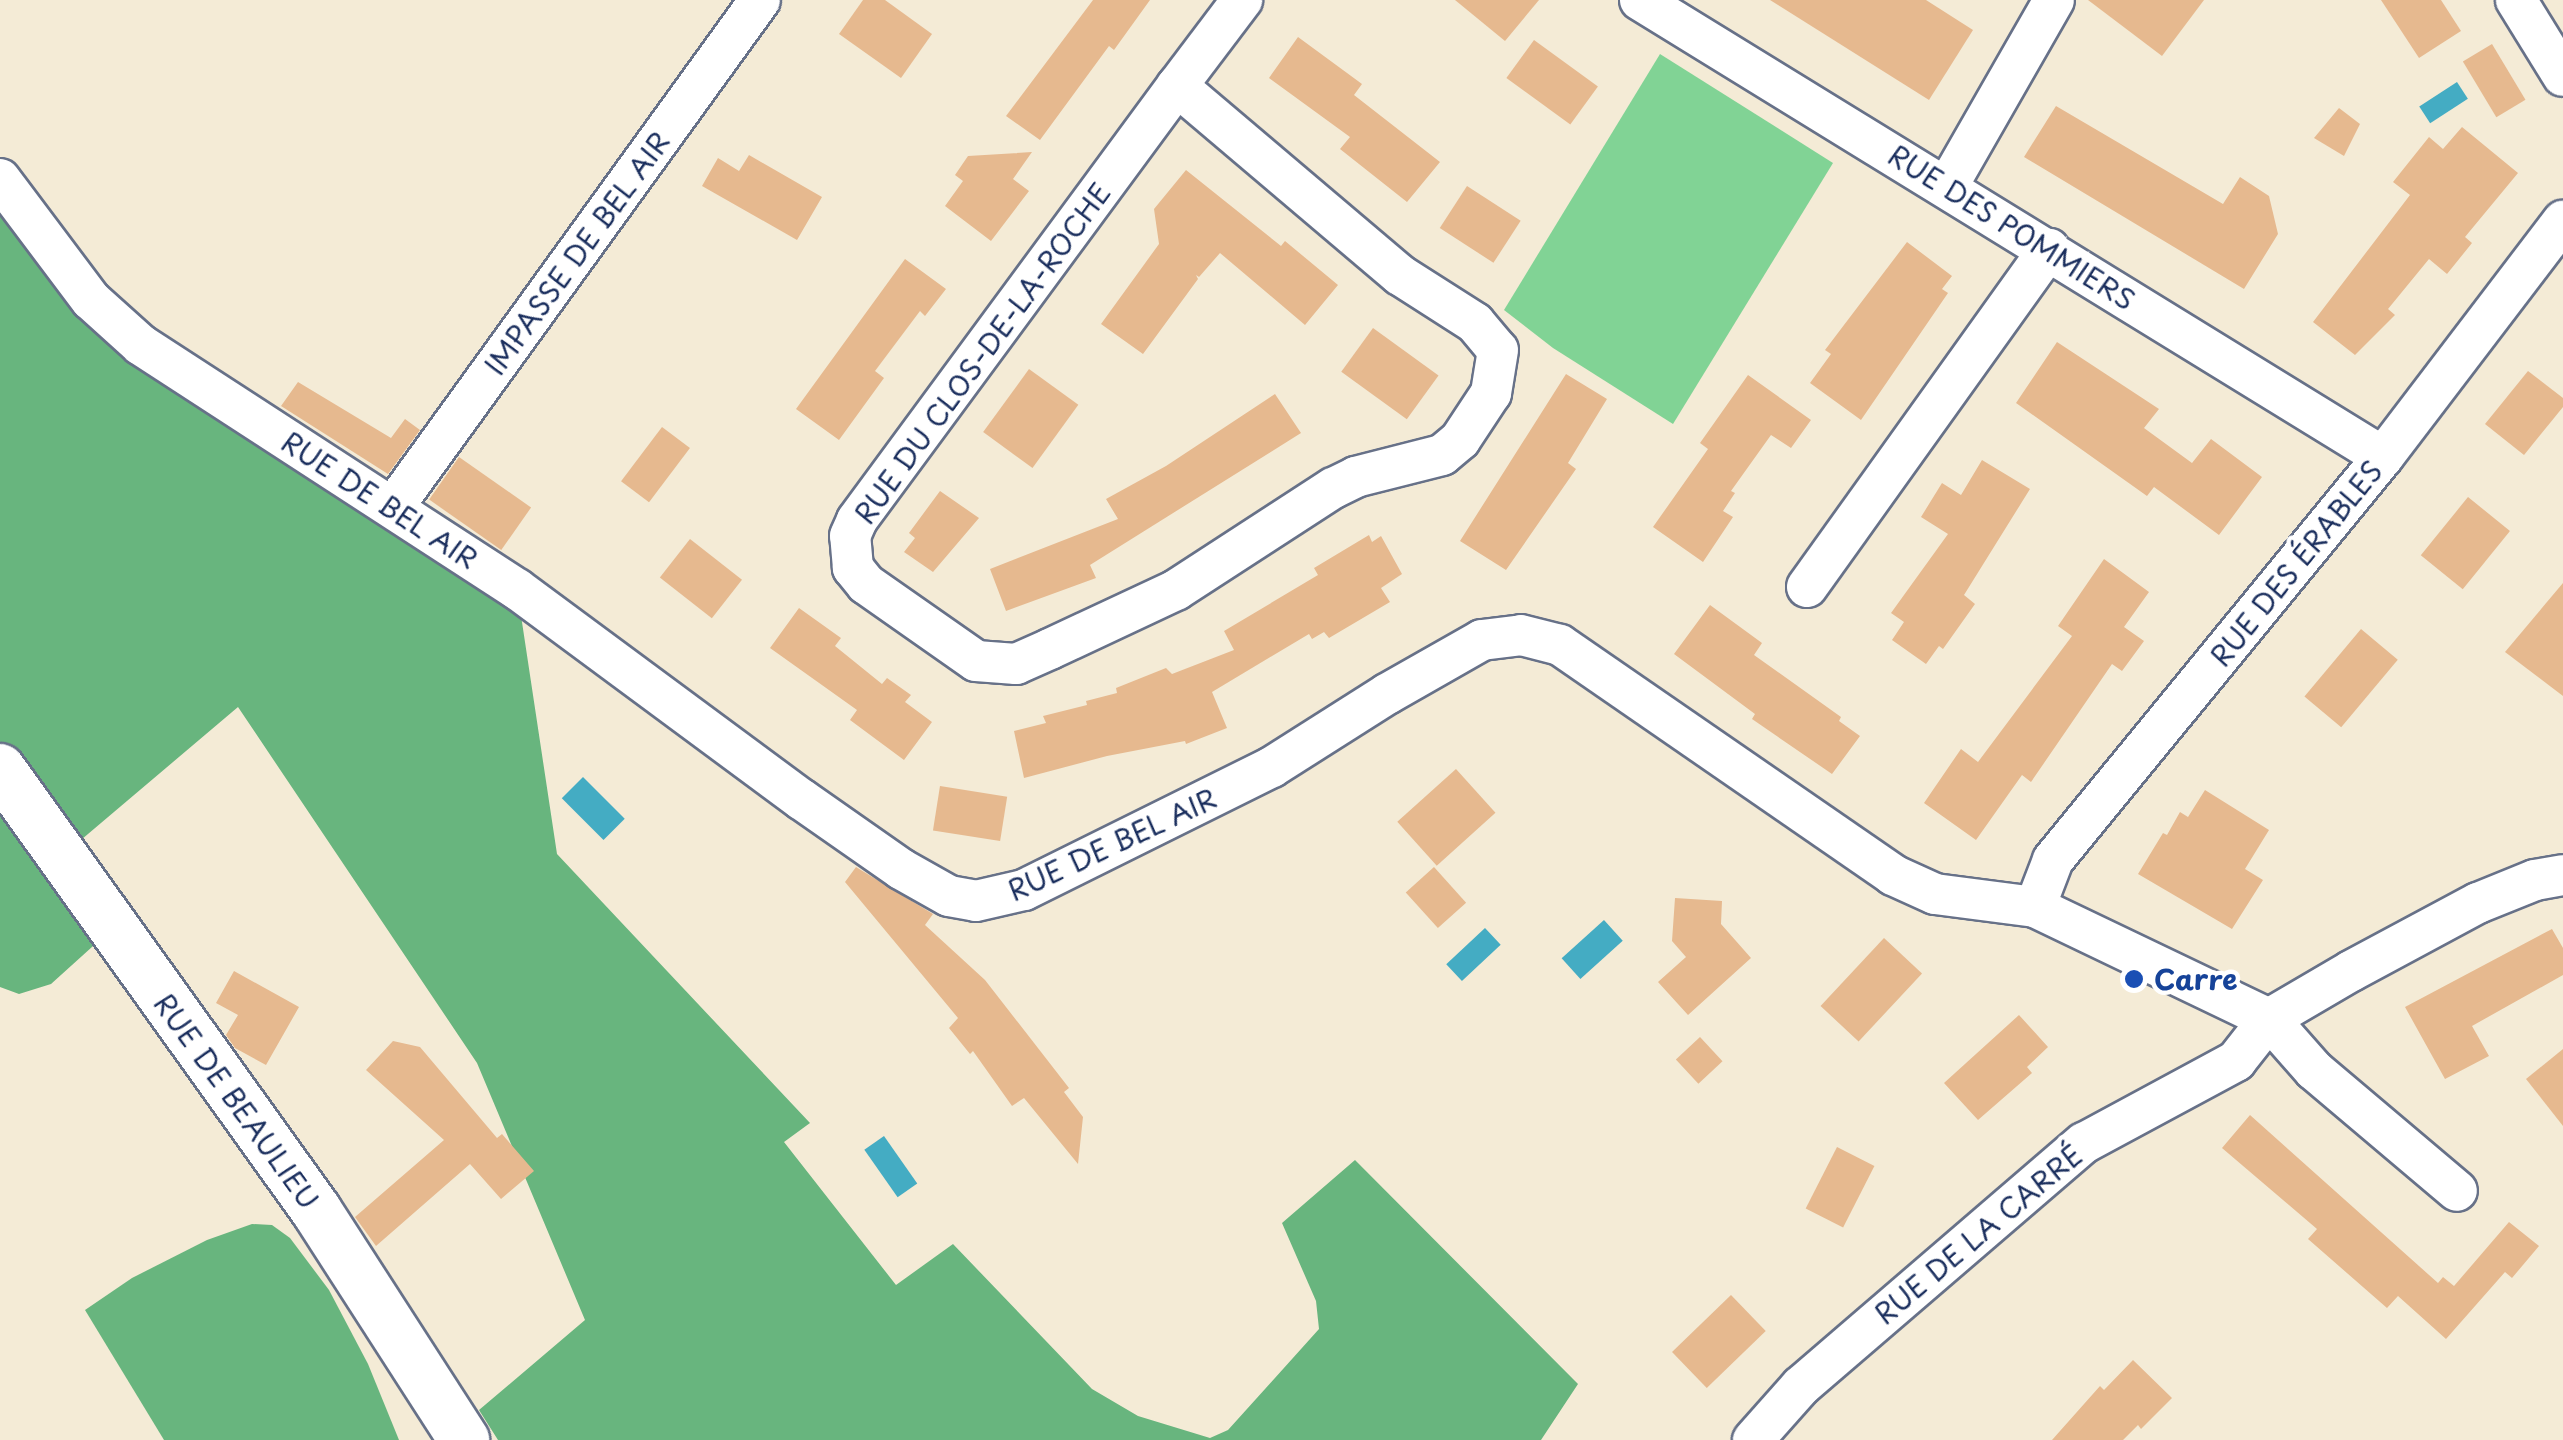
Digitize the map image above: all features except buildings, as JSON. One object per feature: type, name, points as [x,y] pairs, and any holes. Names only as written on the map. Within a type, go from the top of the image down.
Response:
[{"type":"street","name":"IMPASSE DE BEL AIR","points":[[394,506],[760,0]]},
{"type":"street","name":"RUE DU CLOS-DE-LA-ROCHE","points":[[1178,86],[1400,275],[1475,323],[1498,350],[1491,392],[1460,440],[1442,455],[1380,470],[1333,488],[1176,590],[1084,634],[1016,664],[976,661],[866,584],[854,568],[850,536],[857,520],[1178,86],[1242,0]]},
{"type":"street","name":"RUE DES POMMIERS","points":[[1640,0],[2382,457]]},
{"type":"street","points":[[1947,187],[2054,0]]},
{"type":"street","points":[[2516,0],[2563,76]]},
{"type":"street","name":"RUE DE BEL AIR","points":[[0,179],[68,272],[114,323],[281,437],[394,506],[603,650],[801,800],[949,896],[976,901],[1024,890],[1272,766],[1386,694],[1482,640],[1521,635],[1560,645],[1893,875],[1935,894],[2035,907],[2269,1019]]},
{"type":"street","name":"RUE DES ÉRABLES","points":[[2035,907],[2053,860],[2382,457],[2563,221]]},
{"type":"street","points":[[1807,587],[2049,249]]},
{"type":"street","name":"RUE DE BEAULIEU","points":[[0,769],[316,1210],[464,1440]]},
{"type":"street","points":[[2457,1190],[2314,1070],[2269,1019],[2478,902],[2535,880],[2563,874]]},
{"type":"street","name":"RUE DE LA CARRÉ","points":[[1753,1440],[1801,1386],[2084,1143],[2236,1061],[2269,1019]]},
{"type":"green space","points":[[1660,54],[1833,163],[1673,424],[1553,348],[1504,310]]},
{"type":"green space","points":[[0,179],[68,272],[517,589],[557,854],[810,1123],[784,1142],[896,1285],[953,1244],[1092,1389],[1138,1416],[1210,1438],[1228,1430],[1319,1329],[1316,1301],[1282,1223],[1355,1160],[1578,1384],[1541,1440],[498,1440],[479,1410],[585,1320],[477,1063],[238,707],[62,856],[113,928],[51,984],[19,994],[0,987]]},
{"type":"green space","points":[[252,1224],[272,1225],[290,1238],[329,1290],[368,1364],[399,1440],[164,1440],[85,1310],[132,1278],[207,1240]]},
{"type":"water","points":[[2457,82],[2468,99],[2430,123],[2419,107]]},
{"type":"water","points":[[583,777],[625,819],[604,840],[562,798]]},
{"type":"water","points":[[1604,920],[1623,941],[1580,979],[1562,958]]},
{"type":"water","points":[[1485,928],[1501,945],[1462,981],[1446,964]]},
{"type":"water","points":[[884,1136],[917,1184],[898,1197],[864,1150]]},
{"type":"place","name":"Carre","points":[[2134,979]]}]
